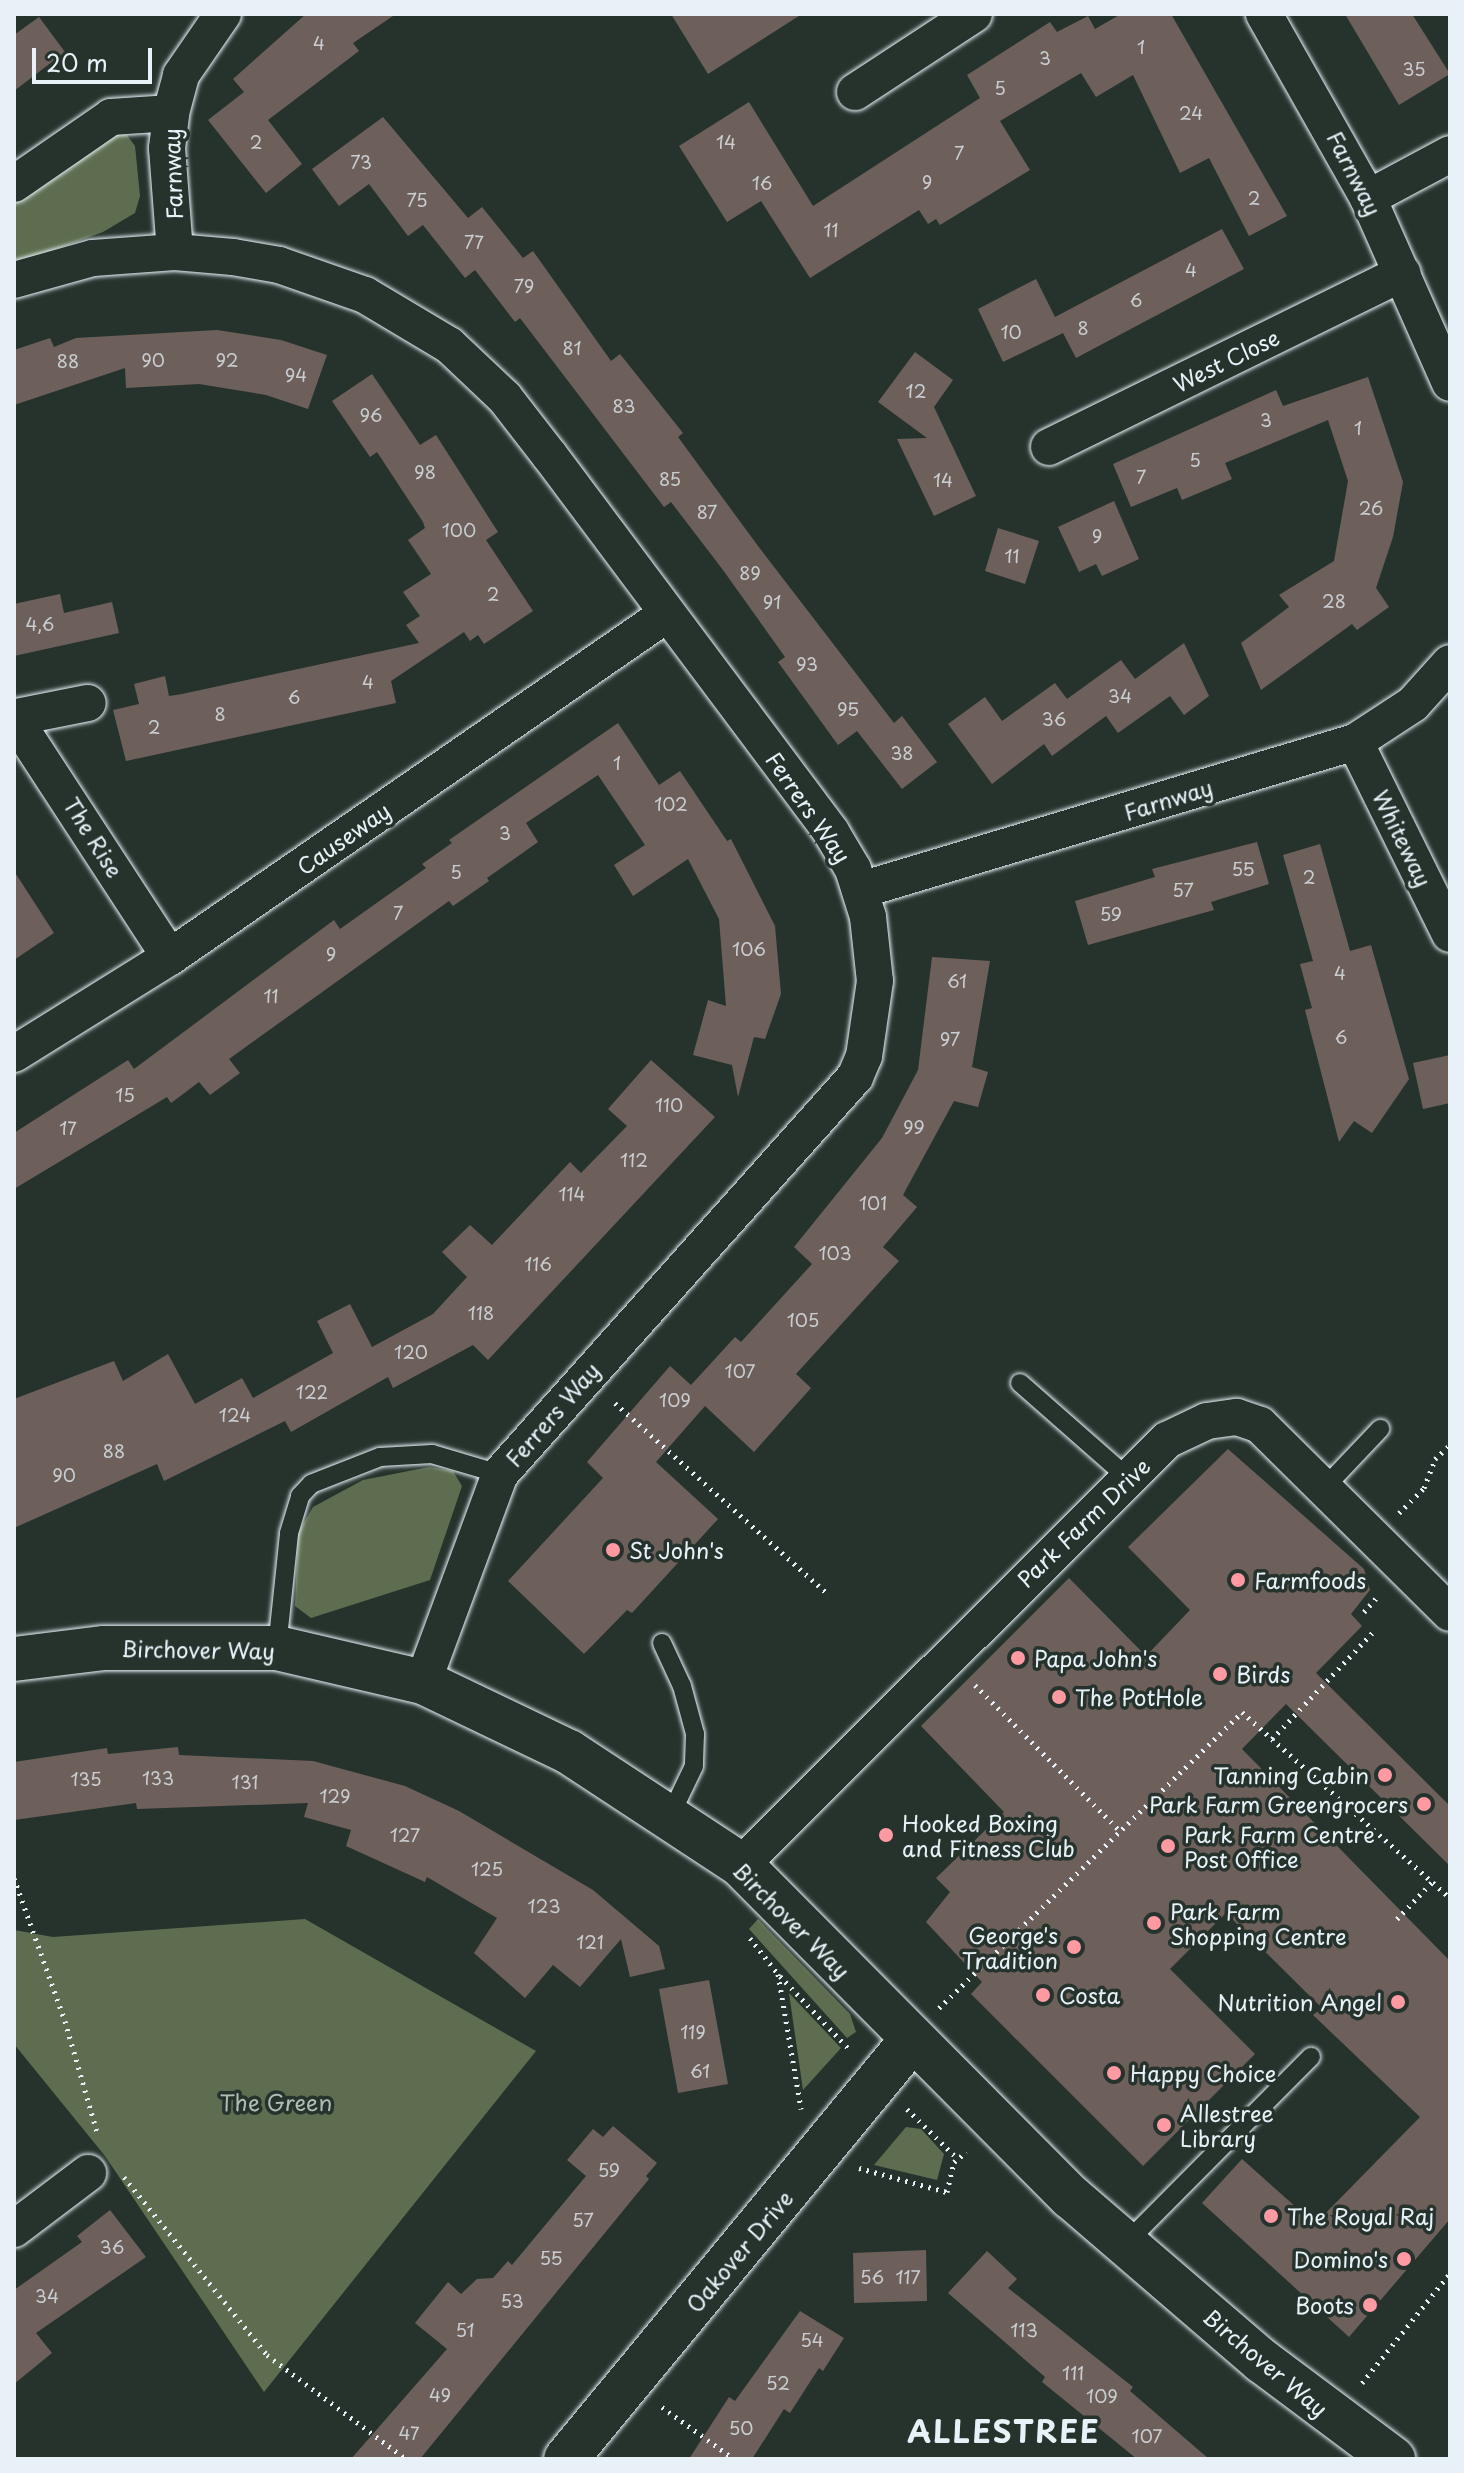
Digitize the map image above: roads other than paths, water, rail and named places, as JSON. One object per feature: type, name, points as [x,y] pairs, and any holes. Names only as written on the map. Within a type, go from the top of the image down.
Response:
[{"type":"street","name":"Farnway","points":[[175,252],[167,148],[171,113],[181,75],[223,14]]},
{"type":"street","points":[[855,92],[974,14]]},
{"type":"street","name":"Farnway","points":[[1264,14],[1368,198],[1450,383]]},
{"type":"street","points":[[14,184],[111,117],[171,113]]},
{"type":"street","points":[[1368,198],[1450,154]]},
{"type":"street","name":"Ferrers Way","points":[[14,280],[93,258],[175,252],[233,257],[319,278],[408,317],[449,345],[505,398],[831,832],[861,890],[874,944],[875,981],[864,1056],[855,1077],[783,1163],[582,1378],[500,1474],[423,1682]]},
{"type":"street","name":"West Close","points":[[1049,447],[1403,273]]},
{"type":"street","name":"Causeway","points":[[14,1054],[170,957],[667,614]]},
{"type":"street","name":"Farnway","points":[[861,890],[1355,742],[1413,704],[1450,663]]},
{"type":"street","name":"The Rise","points":[[88,703],[16,718],[170,957]]},
{"type":"street","name":"Whiteway","points":[[1355,742],[1450,934]]},
{"type":"street","name":"Park Farm Drive","points":[[741,1865],[946,1656],[1167,1440],[1207,1421],[1237,1417],[1260,1425],[1326,1486],[1450,1613]]},
{"type":"street","name":"Birchover Way","points":[[14,1659],[117,1647],[277,1648],[423,1682],[569,1752],[741,1865],[916,2046],[1125,2244],[1334,2418],[1393,2459]]},
{"type":"street","name":"Oakover Drive","points":[[566,2459],[916,2046]]},
{"type":"street","points":[[14,2229],[102,2161]]},
{"type":"lane","points":[[1020,1383],[1128,1478]]},
{"type":"lane","points":[[1326,1486],[1380,1429]]},
{"type":"lane","points":[[277,1648],[289,1533],[300,1496],[311,1484],[380,1457],[432,1454],[500,1474]]},
{"type":"lane","points":[[662,1643],[682,1686],[695,1734],[694,1766],[670,1816]]},
{"type":"lane","points":[[1125,2244],[1311,2057]]},
{"type":"place","name":"St John's","points":[[613,1550]]},
{"type":"place","name":"Farmfoods","points":[[1238,1580]]},
{"type":"place","name":"Papa John's","points":[[1018,1658]]},
{"type":"place","name":"Birds","points":[[1220,1674]]},
{"type":"place","name":"The PotHole","points":[[1059,1697]]},
{"type":"place","name":"Tanning Cabin","points":[[1385,1775]]},
{"type":"place","name":"Park Farm Greengrocers","points":[[1424,1804]]},
{"type":"place","name":"Hooked Boxing and Fitness Club","points":[[886,1835]]},
{"type":"place","name":"Park Farm Centre Post Office","points":[[1168,1846]]},
{"type":"place","name":"Park Farm Shopping Centre","points":[[1154,1923]]},
{"type":"place","name":"George's Tradition","points":[[1074,1947]]},
{"type":"place","name":"Costa","points":[[1043,1995]]},
{"type":"place","name":"Nutrition Angel","points":[[1398,2002]]},
{"type":"place","name":"Happy Choice","points":[[1114,2073]]},
{"type":"place","name":"Allestree Library","points":[[1164,2125]]},
{"type":"place","name":"The Royal Raj","points":[[1271,2216]]},
{"type":"place","name":"Domino's","points":[[1404,2259]]},
{"type":"place","name":"Boots","points":[[1370,2305]]},
{"type":"district","name":"ALLESTREE","points":[[1004,2431]]},
{"type":"park label","name":"The Green","points":[[276,2102]]}]
